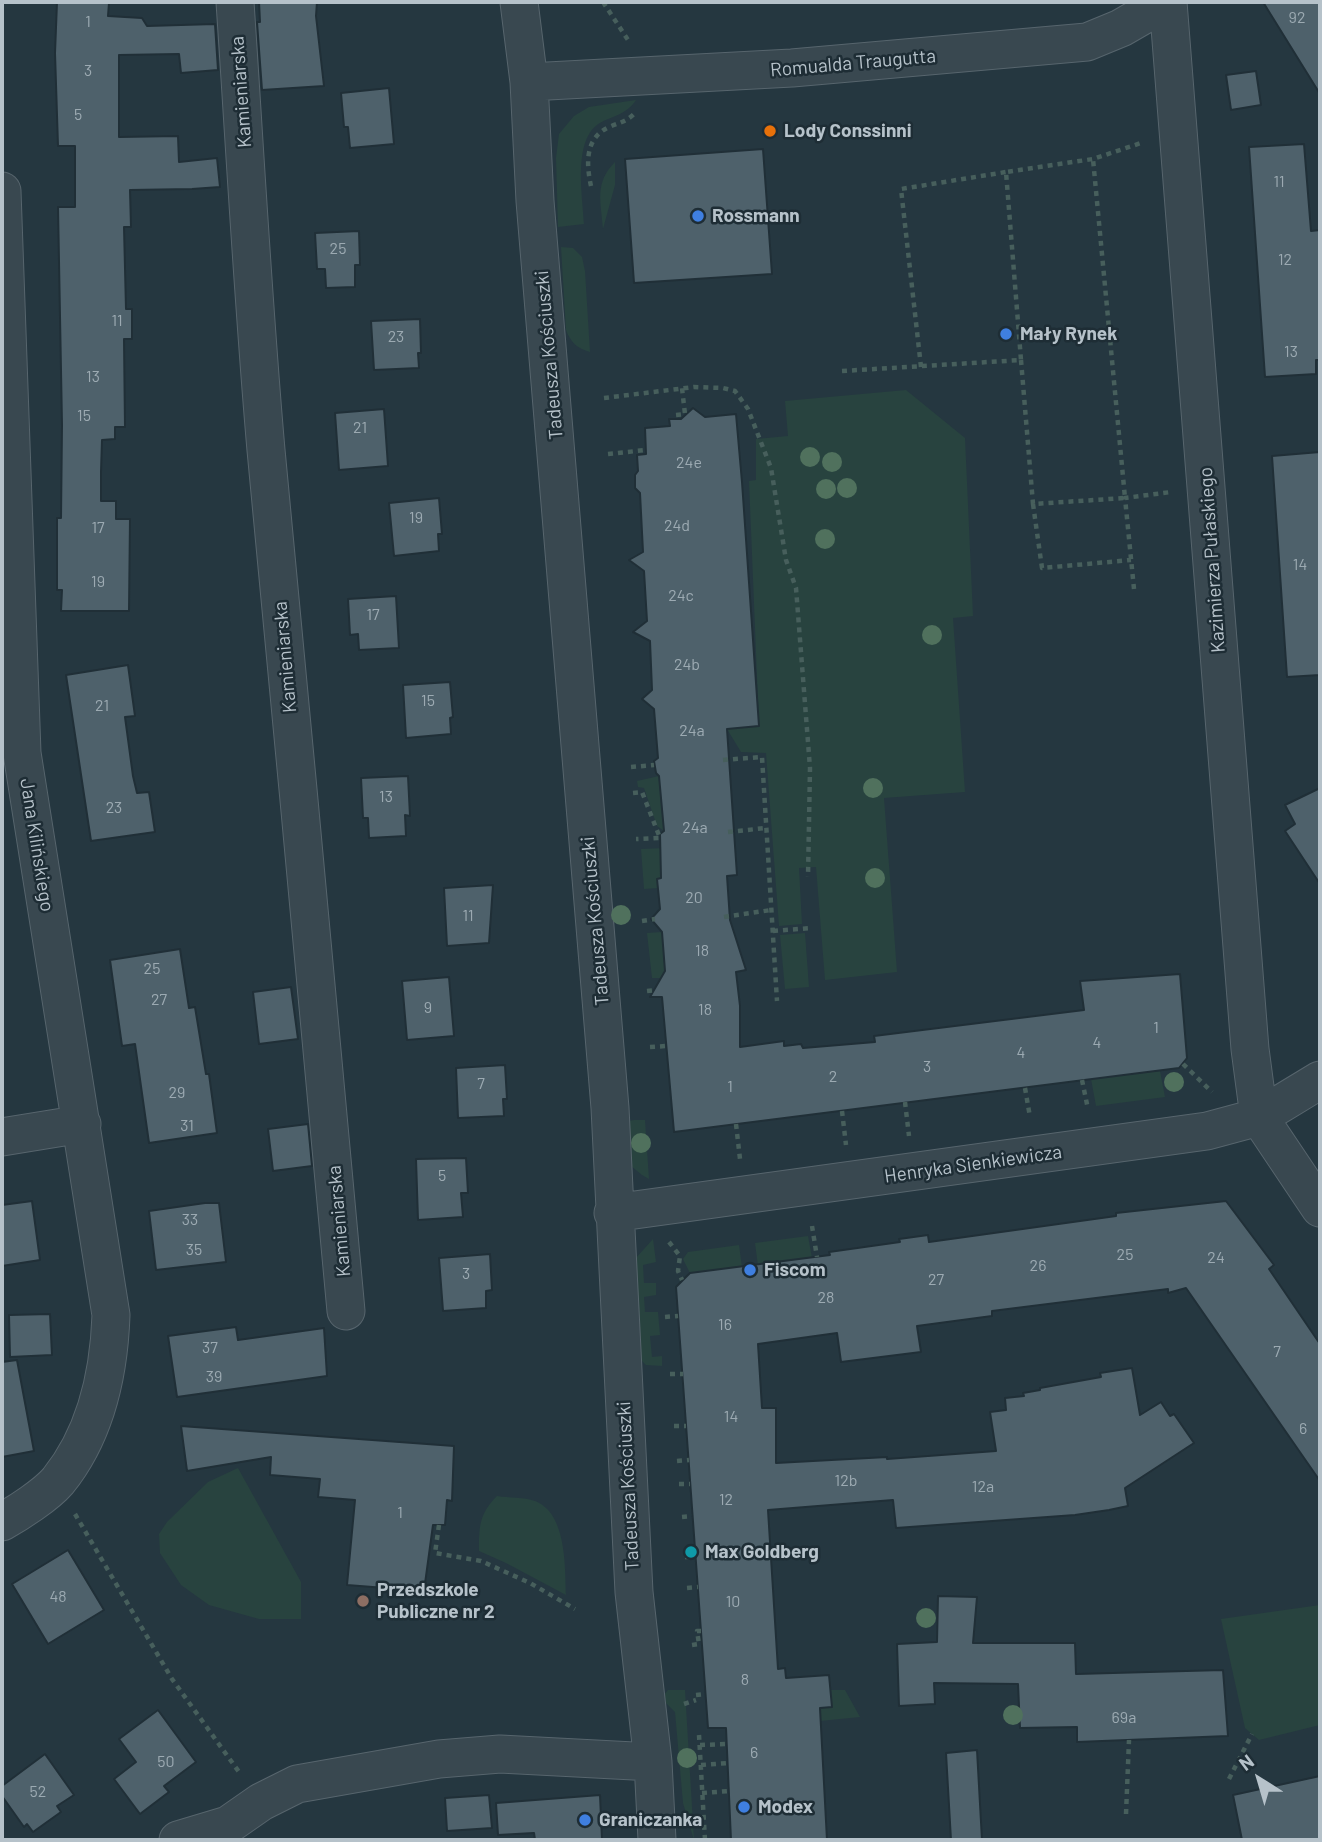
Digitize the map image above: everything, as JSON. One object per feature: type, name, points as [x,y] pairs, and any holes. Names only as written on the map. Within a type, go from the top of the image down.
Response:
[{"type":"street","name":"Kamieniarska","points":[[234,2],[266,445],[346,1311]]},
{"type":"street","name":"Tadeusza Kościuszki","points":[[519,2],[529,82],[535,201],[610,1108],[613,1213],[634,1592],[653,1762],[657,1840]]},
{"type":"street","name":"Romualda Traugutta","points":[[529,82],[792,68],[1087,42],[1121,28],[1167,2]]},
{"type":"street","name":"Kazimierza Pułaskiego","points":[[1167,2],[1249,1036],[1259,1117]]},
{"type":"street","name":"Jana Kilińskiego","points":[[2,191],[12,755],[82,1124],[111,1315],[110,1349],[104,1382],[90,1426],[74,1458],[57,1483]]},
{"type":"street","name":"Henryka Sienkiewicza","points":[[613,1213],[1207,1131],[1259,1117],[1320,1080]]},
{"type":"street","points":[[1259,1117],[1320,1208]]},
{"type":"street","points":[[2,1137],[82,1124]]},
{"type":"street","points":[[2,1522],[57,1483]]},
{"type":"street","points":[[177,1840],[228,1825],[261,1802],[297,1784],[439,1759],[500,1754],[653,1762]]},
{"type":"path","points":[[921,368],[901,189],[1093,159],[1145,142]]},
{"type":"path","points":[[1093,159],[1134,589]]},
{"type":"path","points":[[1006,172],[1032,504],[1042,568],[1131,560]]},
{"type":"path","points":[[842,371],[1021,360]]},
{"type":"path","points":[[604,398],[682,388],[723,388],[735,391],[748,409],[771,468],[786,560],[796,588],[810,768],[808,877]]},
{"type":"path","points":[[676,415],[685,414],[682,388]]},
{"type":"path","points":[[608,454],[646,450]]},
{"type":"path","points":[[1032,504],[1125,498],[1182,490]]},
{"type":"path","points":[[723,760],[762,757],[777,1001]]},
{"type":"path","points":[[631,767],[654,765]]},
{"type":"path","points":[[633,793],[642,792],[660,838],[636,839]]},
{"type":"path","points":[[728,832],[766,828]]},
{"type":"path","points":[[724,917],[771,910]]},
{"type":"path","points":[[642,921],[655,919]]},
{"type":"path","points":[[773,931],[812,928]]},
{"type":"path","points":[[646,991],[656,990]]},
{"type":"path","points":[[650,1047],[667,1046]]},
{"type":"path","points":[[1183,1064],[1213,1092]]},
{"type":"path","points":[[1082,1080],[1089,1117]]},
{"type":"path","points":[[1026,1088],[1032,1125]]},
{"type":"path","points":[[905,1102],[910,1140]]},
{"type":"path","points":[[842,1111],[847,1149]]},
{"type":"path","points":[[736,1124],[741,1164]]},
{"type":"path","points":[[813,1226],[817,1257]]},
{"type":"path","points":[[668,1241],[680,1256],[678,1271],[682,1280]]},
{"type":"path","points":[[665,1317],[678,1316]]},
{"type":"path","points":[[670,1374],[683,1374]]},
{"type":"path","points":[[674,1426],[686,1426]]},
{"type":"path","points":[[677,1461],[688,1460]]},
{"type":"path","points":[[57,1483],[172,1679],[261,1802]]},
{"type":"path","points":[[679,1484],[690,1484]]},
{"type":"path","points":[[682,1517],[692,1516]]},
{"type":"path","points":[[439,1525],[435,1553],[481,1561],[530,1583],[575,1609]]},
{"type":"path","points":[[685,1557],[695,1556]]},
{"type":"path","points":[[687,1588],[698,1587]]},
{"type":"path","points":[[692,1645],[699,1644],[697,1631],[701,1630]]},
{"type":"path","points":[[686,1703],[705,1694]]},
{"type":"path","points":[[1229,1779],[1252,1734]]},
{"type":"path","points":[[699,1735],[705,1840]]},
{"type":"path","points":[[1126,1814],[1129,1740]]},
{"type":"path","points":[[700,1745],[727,1744]]},
{"type":"path","points":[[701,1765],[728,1763]]},
{"type":"path","points":[[702,1793],[729,1791]]},
{"type":"green space","points":[[636,100],[624,112],[600,123],[591,131],[582,155],[584,224],[558,227],[556,158],[559,134],[574,116],[589,107]]},
{"type":"green space","points":[[615,162],[615,185],[603,229],[601,185]]},
{"type":"green space","points":[[561,247],[573,248],[582,257],[590,352],[575,344],[566,330]]},
{"type":"green space","points":[[906,390],[965,438],[973,616],[953,618],[965,792],[884,798],[897,972],[825,980],[816,867],[799,868],[802,924],[779,926],[766,753],[741,752],[727,729],[759,726],[749,481],[756,480],[756,439],[788,436],[785,401]]},
{"type":"green space","points":[[659,776],[664,831],[657,826],[644,788],[638,787],[637,781]]},
{"type":"green space","points":[[665,848],[668,878],[658,879],[658,888],[644,889],[641,849]]},
{"type":"green space","points":[[662,932],[665,978],[652,978],[647,933]]},
{"type":"green space","points":[[805,933],[809,987],[785,989],[780,935]]},
{"type":"green space","points":[[1160,1071],[1165,1097],[1096,1106],[1091,1079]]},
{"type":"green space","points":[[645,1120],[649,1179],[631,1166],[628,1121]]},
{"type":"green space","points":[[808,1236],[812,1258],[758,1266],[755,1243]]},
{"type":"green space","points":[[653,1239],[656,1262],[643,1265],[644,1283],[656,1283],[656,1295],[644,1297],[645,1312],[658,1312],[660,1335],[650,1336],[652,1357],[662,1356],[662,1366],[646,1365],[640,1359],[635,1259]]},
{"type":"green space","points":[[739,1245],[742,1267],[690,1273],[683,1259],[688,1252]]},
{"type":"green space","points":[[238,1468],[301,1582],[301,1619],[259,1619],[209,1605],[181,1585],[160,1553],[159,1534],[167,1522],[208,1482]]},
{"type":"green space","points":[[497,1496],[535,1501],[545,1507],[553,1517],[562,1542],[566,1595],[479,1551],[481,1521]]},
{"type":"green space","points":[[1320,1605],[1320,1725],[1259,1740],[1245,1728],[1221,1619]]},
{"type":"green space","points":[[668,1690],[685,1690],[694,1840],[683,1803],[675,1712],[666,1703],[664,1695]]},
{"type":"green space","points":[[830,1690],[845,1690],[860,1717],[820,1721],[813,1709],[832,1707]]},
{"type":"building","points":[[57,2],[109,3],[108,16],[142,18],[147,26],[215,24],[218,70],[181,73],[179,54],[119,55],[119,137],[178,136],[179,162],[217,158],[220,187],[130,190],[131,227],[124,227],[126,309],[132,309],[132,339],[124,339],[125,427],[115,427],[115,439],[102,440],[101,472],[101,501],[116,501],[116,519],[130,519],[129,611],[61,611],[62,590],[57,590],[57,518],[61,518],[62,425],[58,207],[75,207],[75,146],[58,146],[55,53]]},
{"type":"building","points":[[259,2],[317,2],[316,16],[324,86],[262,90],[257,22],[260,22]]},
{"type":"building","points":[[1263,2],[1320,2],[1320,94]]},
{"type":"building","points":[[1256,71],[1261,105],[1231,110],[1226,75]]},
{"type":"building","points":[[389,88],[394,144],[350,148],[348,127],[344,127],[341,93]]},
{"type":"building","points":[[1304,144],[1311,231],[1320,230],[1320,360],[1316,360],[1316,374],[1265,377],[1249,147]]},
{"type":"building","name":"Rossmann","points":[[763,149],[772,274],[634,283],[625,159]]},
{"type":"building","points":[[359,231],[360,265],[355,265],[355,287],[326,288],[325,269],[317,269],[315,233]]},
{"type":"building","points":[[420,319],[419,368],[374,370],[371,321]]},
{"type":"building","points":[[693,408],[705,417],[736,414],[742,482],[759,726],[727,729],[737,875],[727,876],[730,920],[746,970],[736,972],[740,1006],[740,1047],[784,1041],[784,1046],[801,1044],[803,1048],[875,1042],[874,1036],[1084,1010],[1080,981],[1180,974],[1187,1058],[1179,1068],[674,1132],[662,997],[650,997],[665,971],[662,932],[651,919],[660,909],[657,879],[661,878],[660,834],[664,831],[659,776],[654,761],[658,758],[654,709],[642,699],[652,690],[650,641],[633,632],[647,621],[644,571],[629,560],[643,552],[640,493],[635,488],[635,475],[638,471],[637,455],[646,454],[645,428],[670,426],[669,419],[681,419]]},
{"type":"building","points":[[384,409],[388,466],[339,470],[335,413]]},
{"type":"building","points":[[1320,452],[1320,675],[1287,677],[1272,456]]},
{"type":"building","points":[[439,498],[442,534],[438,534],[439,551],[394,556],[389,503]]},
{"type":"building","points":[[396,596],[399,648],[359,650],[358,634],[350,635],[348,599]]},
{"type":"building","points":[[128,665],[135,716],[125,717],[133,776],[137,793],[149,792],[155,832],[91,841],[66,675]]},
{"type":"building","points":[[450,682],[453,717],[450,718],[451,734],[406,738],[403,685]]},
{"type":"building","points":[[408,776],[410,816],[405,815],[406,836],[369,838],[368,818],[363,818],[361,778]]},
{"type":"building","points":[[1320,788],[1320,884],[1285,831],[1295,824],[1285,805]]},
{"type":"building","points":[[493,885],[489,943],[447,946],[444,888]]},
{"type":"building","points":[[180,949],[189,1008],[195,1007],[206,1074],[209,1074],[217,1133],[149,1143],[135,1044],[122,1046],[110,960]]},
{"type":"building","points":[[449,977],[454,1036],[407,1040],[402,981]]},
{"type":"building","points":[[291,987],[298,1039],[259,1044],[253,992]]},
{"type":"building","points":[[505,1065],[507,1099],[503,1099],[504,1116],[458,1118],[456,1068]]},
{"type":"building","points":[[308,1124],[312,1166],[273,1171],[268,1129]]},
{"type":"building","points":[[466,1158],[468,1193],[461,1193],[463,1217],[418,1220],[416,1159]]},
{"type":"building","points":[[32,1201],[40,1260],[2,1266],[2,1205]]},
{"type":"building","points":[[1226,1201],[1274,1265],[1269,1269],[1320,1344],[1320,1481],[1186,1288],[1168,1293],[1168,1289],[992,1311],[992,1316],[917,1326],[921,1352],[841,1362],[837,1333],[758,1344],[762,1408],[776,1408],[776,1463],[996,1451],[990,1412],[1006,1410],[1005,1398],[1024,1396],[1023,1393],[1040,1388],[1101,1377],[1100,1373],[1132,1368],[1140,1415],[1161,1402],[1170,1416],[1174,1414],[1194,1443],[1125,1488],[1128,1506],[1109,1510],[1075,1515],[896,1528],[893,1500],[768,1510],[778,1669],[785,1668],[786,1678],[829,1675],[832,1707],[820,1708],[827,1840],[731,1840],[726,1728],[708,1728],[676,1287],[690,1273],[830,1255],[829,1252],[900,1242],[899,1239],[928,1235],[929,1242],[1116,1216],[1116,1213]]},
{"type":"building","points":[[219,1203],[226,1262],[156,1270],[149,1211]]},
{"type":"building","points":[[490,1254],[492,1290],[486,1291],[486,1308],[443,1311],[439,1258]]},
{"type":"building","points":[[50,1314],[52,1355],[10,1357],[9,1315]]},
{"type":"building","points":[[236,1327],[238,1340],[324,1328],[327,1376],[177,1397],[168,1336]]},
{"type":"building","points":[[17,1360],[34,1451],[2,1457],[2,1362]]},
{"type":"building","points":[[181,1426],[454,1446],[452,1501],[447,1500],[445,1525],[433,1525],[424,1591],[347,1585],[355,1500],[318,1497],[320,1479],[270,1475],[271,1457],[187,1471]]},
{"type":"building","points":[[68,1550],[104,1610],[48,1644],[12,1584]]},
{"type":"building","points":[[938,1596],[977,1597],[973,1643],[1075,1643],[1076,1674],[1223,1670],[1228,1736],[1077,1742],[1077,1727],[1020,1728],[1018,1684],[934,1683],[935,1704],[899,1706],[897,1644],[937,1642]]},
{"type":"building","points":[[158,1710],[196,1762],[164,1786],[169,1792],[140,1814],[114,1779],[136,1762],[119,1739]]},
{"type":"building","points":[[977,1750],[982,1840],[951,1840],[946,1753]]},
{"type":"building","points":[[45,1754],[74,1795],[57,1806],[61,1812],[33,1832],[27,1824],[24,1827],[2,1796],[2,1786]]},
{"type":"building","points":[[1320,1776],[1320,1840],[1242,1840],[1233,1795]]},
{"type":"building","points":[[489,1795],[492,1828],[447,1831],[445,1798]]},
{"type":"building","points":[[600,1795],[602,1840],[535,1840],[534,1833],[498,1835],[496,1803]]},
{"type":"place","name":"Lody Conssinni","points":[[770,131]]},
{"type":"place","name":"Rossmann","points":[[698,216]]},
{"type":"place","name":"Mały Rynek","points":[[1006,334]]},
{"type":"place","name":"Fiscom","points":[[750,1270]]},
{"type":"place","name":"Max Goldberg","points":[[691,1552]]},
{"type":"place","name":"Przedszkole Publiczne nr 2","points":[[363,1601]]},
{"type":"place","name":"Modex","points":[[744,1807]]},
{"type":"place","name":"Graniczanka","points":[[585,1820]]}]
